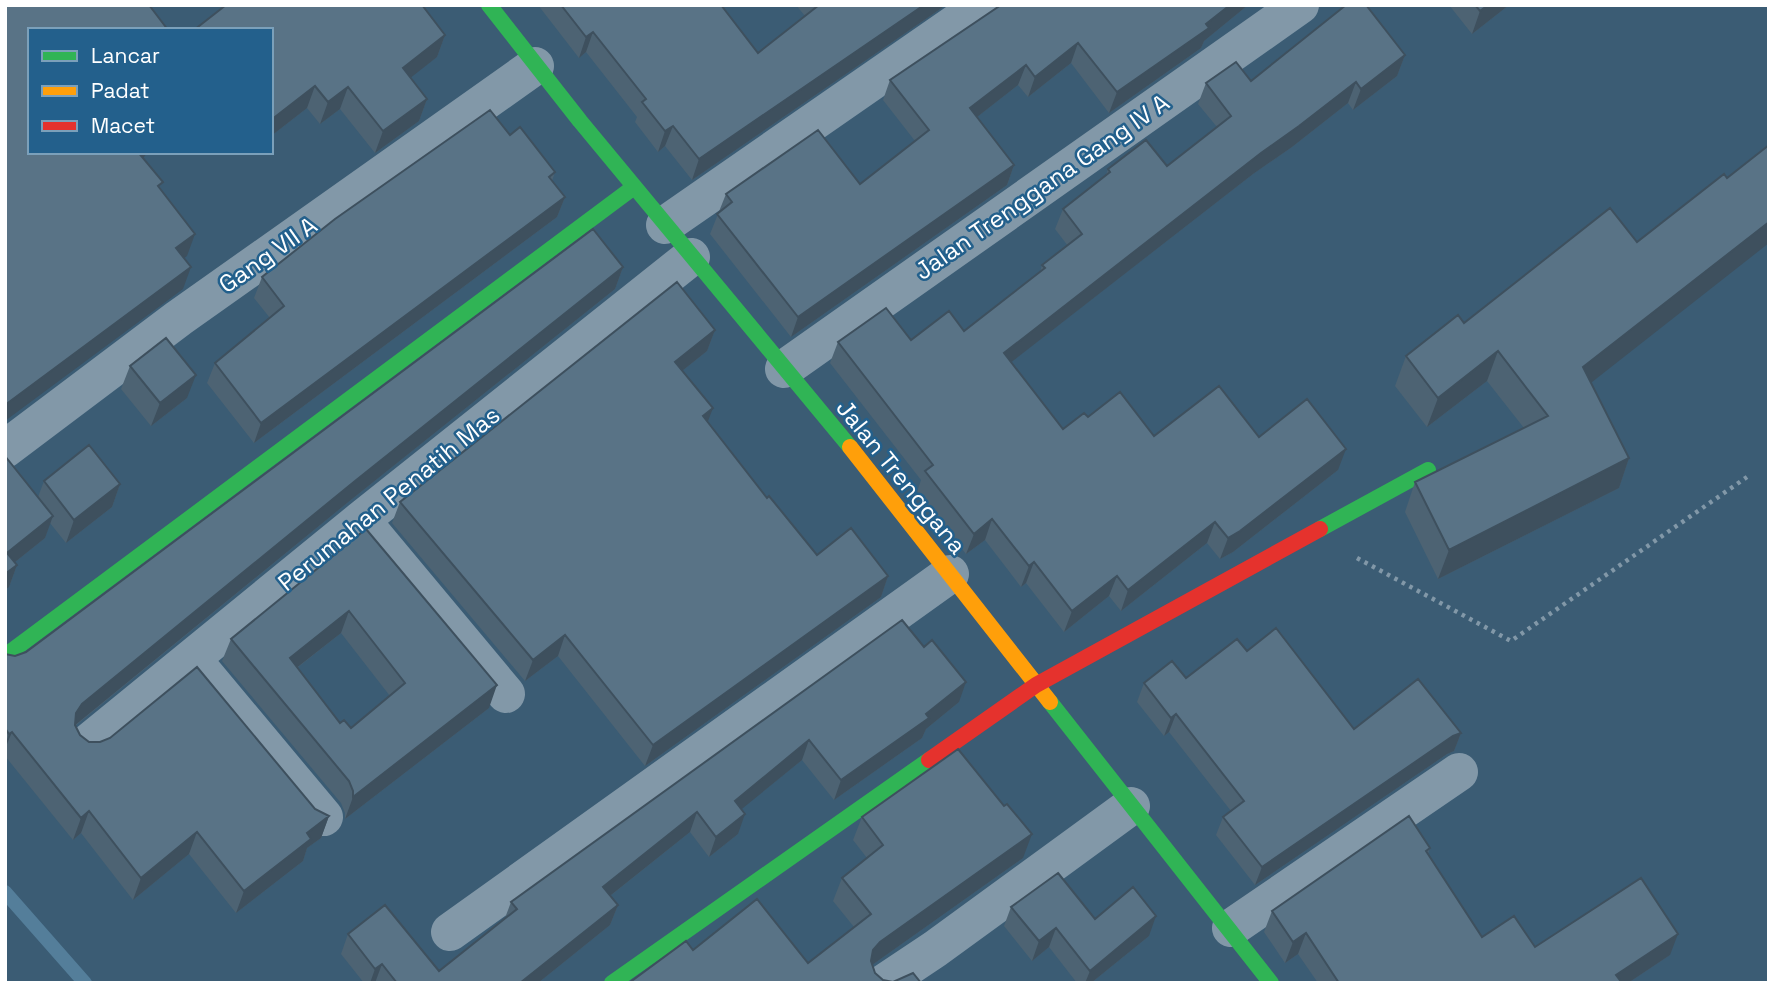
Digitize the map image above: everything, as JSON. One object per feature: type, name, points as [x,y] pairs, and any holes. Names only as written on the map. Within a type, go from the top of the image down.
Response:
[{"type":"street","name":"Jalan Trenggana","points":[[489,5],[535,66],[862,462],[1131,806],[1231,928],[1270,983]]},
{"type":"street","points":[[665,225],[985,5]]},
{"type":"street","name":"Jalan Trenggana Gang IV A","points":[[784,369],[1300,5]]},
{"type":"street","name":"Gang VII A","points":[[5,449],[179,318],[535,66]]},
{"type":"street","points":[[5,656],[634,187]]},
{"type":"street","name":"Perumahan Penatih Mas","points":[[88,743],[361,520],[691,257]]},
{"type":"street","points":[[612,983],[1036,685],[1428,470]]},
{"type":"street","points":[[361,520],[506,694]]},
{"type":"street","points":[[450,932],[950,574]]},
{"type":"street","points":[[192,659],[324,817]]},
{"type":"street","points":[[1231,928],[1459,772]]},
{"type":"street","points":[[884,983],[1131,806]]},
{"type":"path","points":[[1313,535],[1511,640],[1747,477]]},
{"type":"building","points":[[5,5],[149,5],[166,28],[28,28],[28,154],[140,154],[163,182],[158,186],[195,234],[176,248],[191,267],[5,405]]},
{"type":"building","points":[[226,5],[422,5],[445,35],[403,68],[427,99],[383,131],[348,87],[328,102],[315,86],[273,118],[273,28],[197,28]]},
{"type":"building","points":[[561,5],[721,5],[758,53],[819,5],[924,5],[699,159],[673,126],[665,131],[642,102],[646,99],[593,32],[586,37]]},
{"type":"building","points":[[1001,5],[1230,5],[1206,24],[1209,28],[1117,92],[1078,43],[1035,77],[1026,65],[970,108],[1014,165],[798,317],[717,214],[732,202],[726,194],[818,130],[860,184],[929,130],[890,80]]},
{"type":"building","points":[[1346,5],[1366,5],[1405,55],[1361,89],[1356,82],[1004,353],[1063,429],[1084,413],[1088,417],[1120,392],[1154,436],[1219,386],[1259,437],[1307,399],[1346,449],[1240,531],[1228,538],[1215,522],[1128,590],[1117,576],[1072,611],[1034,562],[1029,566],[992,519],[974,534],[925,471],[933,465],[838,342],[886,308],[911,340],[949,311],[964,331],[1045,268],[1042,265],[1082,234],[1063,209],[1110,172],[1108,169],[1146,140],[1167,166],[1231,116],[1206,83],[1236,62],[1251,81]]},
{"type":"building","points":[[1475,5],[1488,5],[1480,11]]},
{"type":"building","points":[[490,110],[510,135],[520,127],[555,172],[549,177],[565,197],[261,423],[215,363],[284,306],[262,277],[335,219]]},
{"type":"building","points":[[1769,145],[1769,222],[1583,367],[1629,458],[1449,550],[1415,482],[1548,416],[1498,351],[1438,398],[1406,356],[1458,315],[1464,323],[1610,208],[1637,242],[1724,174],[1727,178]]},
{"type":"building","points":[[593,229],[623,267],[82,704],[76,713],[75,725],[80,735],[89,742],[100,742],[110,738],[197,667],[315,809],[329,816],[307,833],[311,839],[244,891],[197,832],[141,878],[89,811],[81,818],[12,732],[9,734],[5,728],[5,654],[15,656],[26,652]]},
{"type":"building","points":[[677,282],[715,330],[675,362],[713,408],[703,416],[767,498],[769,496],[817,555],[851,528],[888,576],[653,745],[565,635],[533,660],[400,502]]},
{"type":"building","points":[[166,338],[196,375],[160,403],[130,366]]},
{"type":"building","points":[[89,445],[120,484],[74,520],[44,481]]},
{"type":"building","points":[[5,456],[53,516],[7,553],[17,565],[5,574]]},
{"type":"building","points":[[366,529],[497,685],[353,797],[349,781],[231,639]],"holes":[[[349,611],[405,683],[351,728],[344,720],[340,723],[290,658]]]},
{"type":"building","points":[[902,620],[924,647],[932,640],[966,682],[926,714],[929,718],[841,780],[809,740],[735,801],[745,814],[716,837],[697,812],[603,887],[618,905],[520,983],[397,983],[382,964],[375,969],[348,934],[385,905],[439,971],[517,909],[511,902]]},
{"type":"building","points":[[1276,628],[1354,729],[1418,679],[1461,733],[1262,867],[1223,817],[1244,801],[1176,714],[1171,718],[1144,683],[1172,661],[1186,678],[1237,639],[1247,651]]},
{"type":"building","points":[[958,749],[1004,806],[1007,804],[1032,834],[880,942],[873,950],[871,961],[875,973],[883,980],[893,982],[913,973],[921,983],[629,983],[686,941],[693,950],[757,899],[808,963],[871,914],[842,878],[883,845],[862,817]]},
{"type":"building","points":[[1409,816],[1430,848],[1426,851],[1482,937],[1514,916],[1535,947],[1641,878],[1678,934],[1616,975],[1622,983],[1339,983],[1306,933],[1293,942],[1272,911]]},
{"type":"building","points":[[1058,873],[1095,919],[1133,887],[1156,916],[1090,971],[1056,928],[1039,941],[1011,907]]},
{"type":"waterway","points":[[5,892],[85,983]]},
{"type":"traffic: fast","points":[[489,5],[580,121],[850,447]]},
{"type":"traffic: fast","points":[[5,656],[634,187]]},
{"type":"traffic: fast","points":[[1320,529],[1428,470]]},
{"type":"traffic: fast","points":[[1050,702],[1271,983]]},
{"type":"traffic: fast","points":[[612,983],[929,760]]},
{"type":"traffic: slow","points":[[850,447],[1050,702]]},
{"type":"traffic: jam","points":[[929,760],[1036,685],[1320,529]]}]
